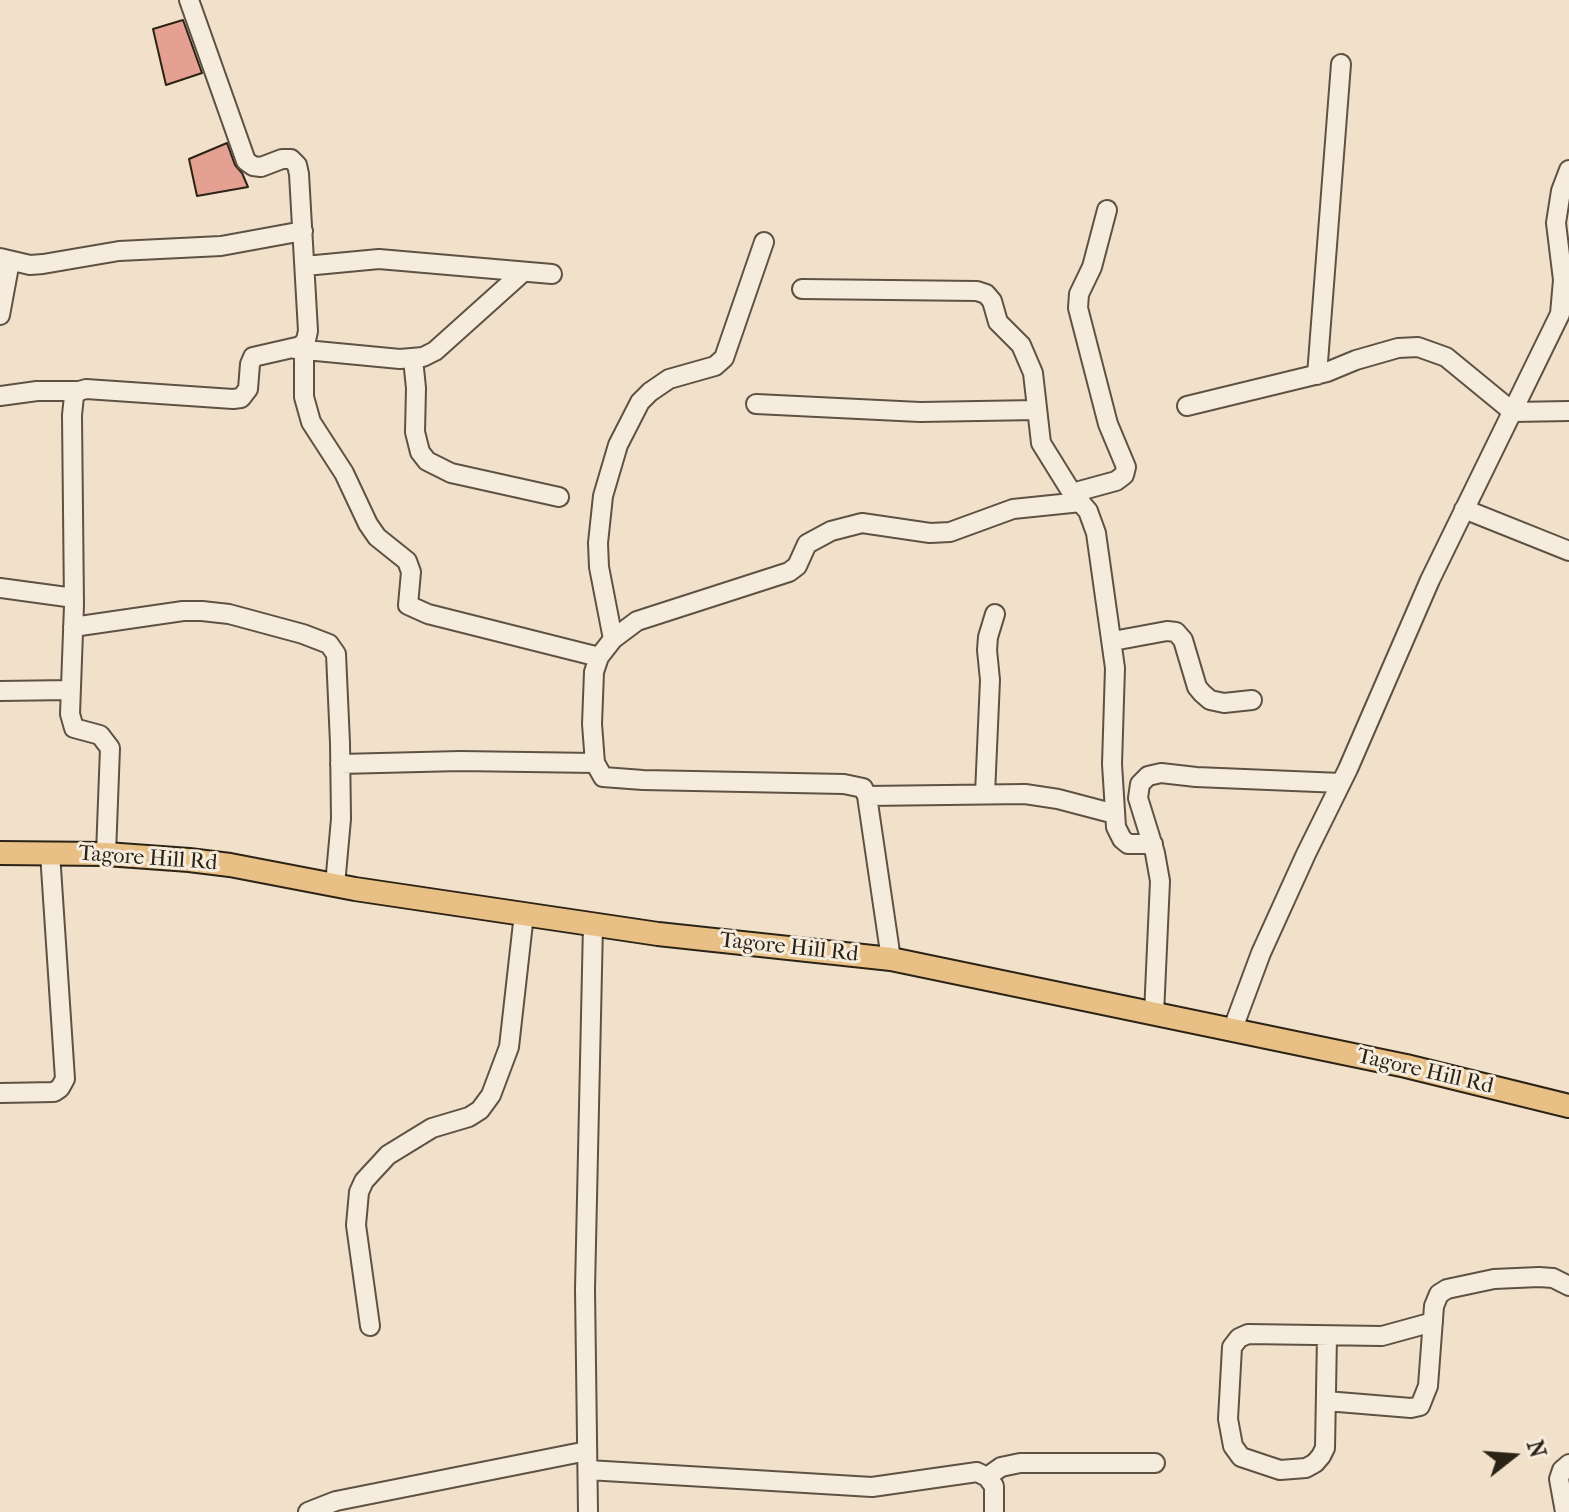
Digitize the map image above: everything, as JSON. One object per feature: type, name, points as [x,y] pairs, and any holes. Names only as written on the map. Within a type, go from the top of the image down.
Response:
[{"type":"main road","name":"Tagore Hill Rd","points":[[0,853],[106,854],[230,865],[335,885],[593,925],[891,959],[1406,1066],[1569,1106]]},
{"type":"street","points":[[189,0],[246,161],[261,167],[291,159],[297,165],[308,331],[306,340],[297,349]]},
{"type":"street","points":[[1317,375],[1341,64]]},
{"type":"street","points":[[1232,1031],[1261,953],[1360,743],[1430,580],[1560,314],[1563,280],[1556,223],[1561,191],[1569,170]]},
{"type":"street","points":[[891,959],[867,796],[863,788],[844,784],[603,777],[595,763],[594,672],[599,657],[613,639],[637,621],[789,572],[797,566],[807,544],[831,531],[878,524],[911,531],[950,532],[1013,509],[1076,498],[1124,475],[1126,467],[1108,424],[1078,308],[1079,294],[1092,267],[1107,210]]},
{"type":"street","points":[[0,315],[5,260],[43,264],[119,251],[221,246],[303,231]]},
{"type":"street","points":[[613,639],[599,567],[598,543],[603,496],[618,445],[640,402],[650,392],[669,379],[715,366],[724,358],[764,242]]},
{"type":"street","points":[[305,266],[379,259],[552,274]]},
{"type":"street","points":[[0,396],[37,391],[103,390],[233,399],[246,394],[253,357],[297,349],[413,359],[435,351],[523,272]]},
{"type":"street","points":[[802,289],[977,291],[986,294],[992,301],[998,322],[1021,345],[1037,392],[1041,443],[1096,533],[1115,668],[1112,725],[1116,827],[1128,844],[1153,844]]},
{"type":"street","points":[[1187,406],[1317,375],[1377,354],[1418,347],[1446,357],[1513,412],[1569,411]]},
{"type":"street","points":[[297,349],[311,422],[344,473],[368,524],[377,537],[407,561],[411,572],[408,605],[428,614],[599,657]]},
{"type":"street","points":[[413,359],[415,432],[420,452],[427,461],[451,473],[559,497]]},
{"type":"street","points":[[79,391],[74,396],[72,415],[74,598],[70,714],[74,728],[100,735],[110,748],[106,854]]},
{"type":"street","points":[[756,404],[920,412],[1037,410]]},
{"type":"street","points":[[1464,509],[1569,551]]},
{"type":"street","points":[[0,588],[74,598]]},
{"type":"street","points":[[73,627],[202,611],[229,614],[329,644],[336,654],[340,764],[341,819],[335,885]]},
{"type":"street","points":[[985,794],[990,680],[987,650],[995,614]]},
{"type":"street","points":[[1113,641],[1176,632],[1183,640],[1197,687],[1202,693],[1210,700],[1224,703],[1252,700]]},
{"type":"street","points":[[0,691],[70,690]]},
{"type":"street","points":[[340,764],[460,761],[595,763]]},
{"type":"street","points":[[1154,1014],[1161,896],[1159,866],[1138,798],[1140,784],[1148,776],[1161,773],[1206,778],[1345,776]]},
{"type":"street","points":[[867,796],[985,794],[1043,797],[1115,814]]},
{"type":"street","points":[[0,1093],[54,1092],[65,1079],[50,853]]},
{"type":"street","points":[[370,1326],[356,1225],[359,1192],[364,1181],[388,1155],[432,1128],[469,1117],[480,1110],[491,1095],[509,1047],[524,914]]},
{"type":"street","points":[[588,1512],[585,1289],[593,925]]},
{"type":"street","points":[[1326,1401],[1411,1408],[1420,1406],[1428,1386],[1433,1322],[1439,1294],[1459,1285],[1494,1279],[1553,1278],[1569,1286]]},
{"type":"street","points":[[1327,1336],[1325,1448],[1315,1463],[1306,1468],[1267,1468],[1241,1457],[1233,1446],[1228,1419],[1232,1347],[1239,1338],[1248,1334],[1382,1336],[1433,1322]]},
{"type":"street","points":[[308,1512],[336,1501],[587,1461],[872,1487],[977,1472],[987,1477],[994,1486],[994,1512]]},
{"type":"street","points":[[987,1477],[1001,1467],[1020,1463],[1155,1463]]},
{"type":"street","points":[[1565,1512],[1559,1479],[1562,1470],[1569,1464]]},
{"type":"building","points":[[183,20],[202,73],[166,85],[153,29]]},
{"type":"building","points":[[227,143],[248,187],[197,196],[189,159]]}]
